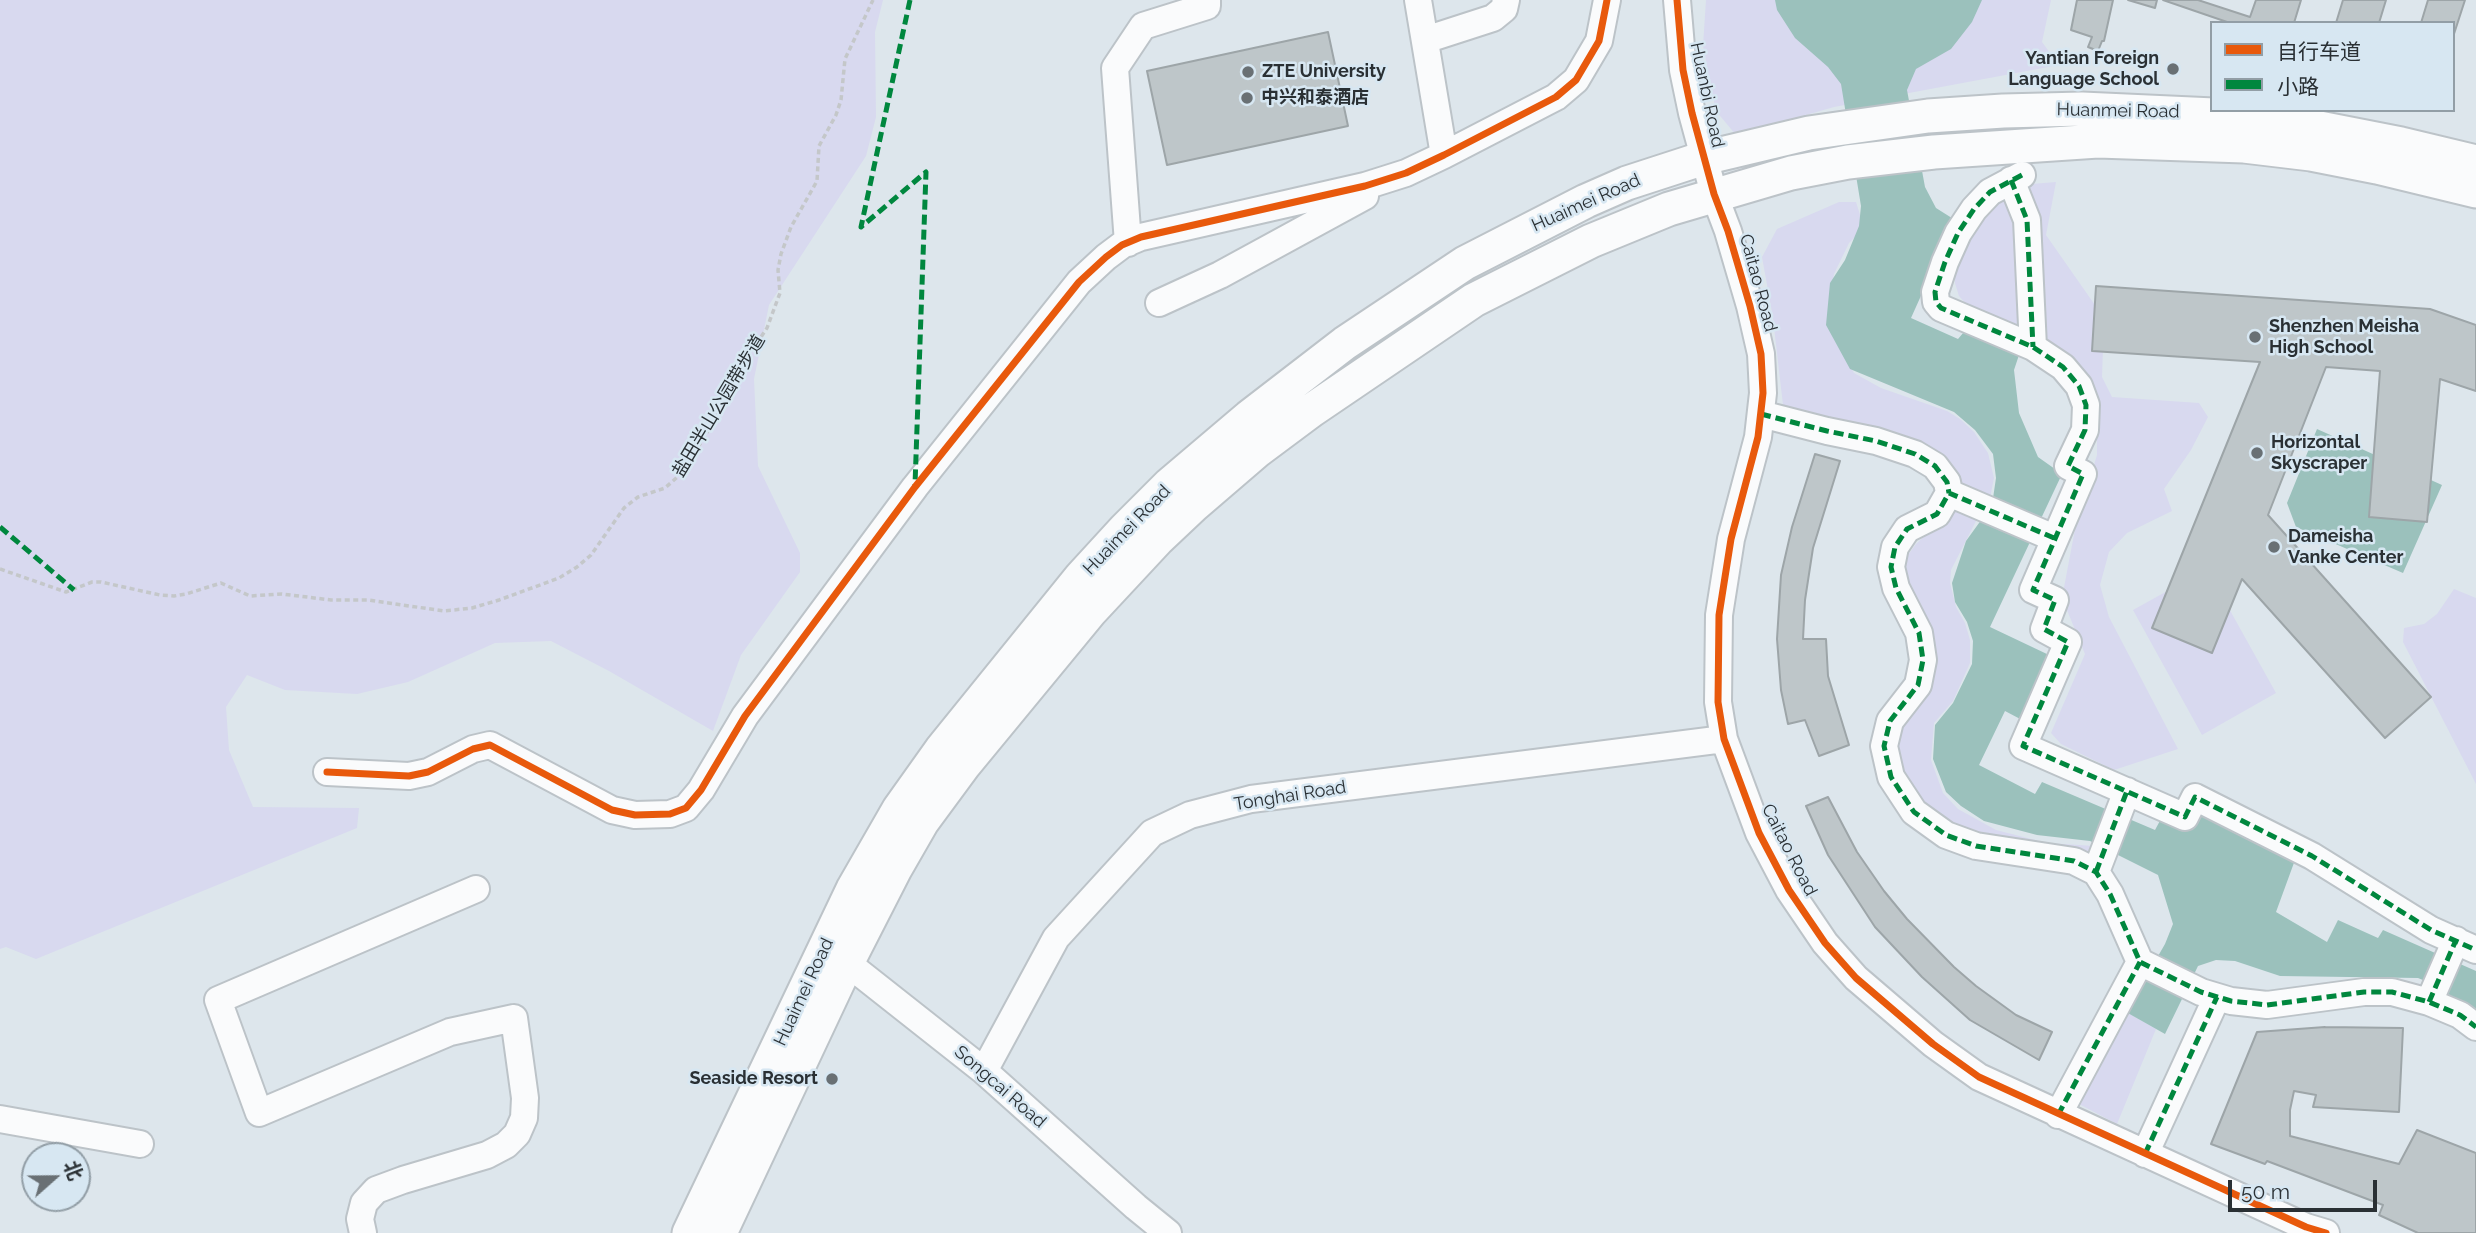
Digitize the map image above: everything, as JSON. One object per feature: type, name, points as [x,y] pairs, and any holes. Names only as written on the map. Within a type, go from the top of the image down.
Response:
[{"type":"main road","name":"Huanmei Road","points":[[1841,127],[1928,116],[2003,111],[2159,111],[2236,116],[2314,127],[2476,162]]},
{"type":"main road","name":"Huaimei Road","points":[[720,1233],[836,955],[853,889],[882,836],[941,750],[1103,552],[1149,503],[1249,417],[1345,343],[1465,263],[1627,183],[1704,158],[1841,127]]},
{"type":"main road","name":"Huanmei Road","points":[[1848,162],[1934,152],[2098,141],[2244,146],[2311,154],[2476,191]]},
{"type":"main road","name":"Huaimei Road","points":[[690,1233],[836,955],[895,869],[939,798],[1090,612],[1194,506],[1257,451],[1312,410],[1474,300],[1591,241],[1670,209],[1768,178],[1848,162]]},
{"type":"street","points":[[1128,243],[1115,68],[1143,26],[1207,6],[1207,0]]},
{"type":"street","points":[[1418,0],[1444,155]]},
{"type":"street","points":[[1425,40],[1493,18],[1504,9],[1506,0]]},
{"type":"street","points":[[1159,303],[1220,275],[1406,173],[1556,97],[1576,80],[1585,68],[1599,41],[1607,0]]},
{"type":"street","name":"Huanbi Road","points":[[1677,0],[1683,70],[1714,194]]},
{"type":"street","points":[[327,772],[409,776],[428,772],[473,749],[490,745],[612,810],[635,815],[670,814],[686,808],[701,790],[746,716],[915,487],[1079,282],[1106,257],[1141,237],[1365,186],[1406,173]]},
{"type":"street","points":[[2033,347],[2027,220],[2017,178],[1990,192],[1969,217],[1945,262],[1935,292],[1936,302],[1941,308],[2033,347],[2063,367],[2079,386],[2086,405],[2085,430],[2068,467],[2083,474],[2033,590],[2054,600],[2044,629],[2068,642],[2023,746],[2185,817],[2195,797],[2312,856],[2431,930],[2466,945],[2429,1002]]},
{"type":"street","name":"Caitao Road","points":[[1714,194],[1728,231],[1756,332],[1762,373],[1758,437],[1726,562],[1719,615],[1717,686],[1724,739],[1759,833],[1789,890],[1825,943],[1856,978],[1933,1044],[1979,1077],[2313,1231]]},
{"type":"street","points":[[1761,414],[1876,441],[1915,454],[1935,466],[1959,497],[2054,538]]},
{"type":"street","points":[[1959,497],[1907,529],[1895,547],[1891,567],[1896,587],[1919,633],[1923,660],[1918,685],[1891,721],[1884,746],[1891,778],[1914,812],[1946,835],[1976,846],[2074,862],[2100,862]]},
{"type":"street","name":"Tonghai Road","points":[[985,1071],[1056,938],[1152,833],[1190,815],[1251,799],[1724,739]]},
{"type":"street","points":[[2127,791],[2100,862],[2110,894],[2140,962],[2169,978],[2231,1002],[2267,1006],[2364,992],[2392,992],[2429,1002],[2460,1015],[2476,1027]]},
{"type":"street","points":[[363,1233],[360,1219],[364,1203],[376,1190],[487,1156],[506,1145],[517,1134],[524,1118],[525,1098],[514,1018],[450,1032],[259,1113],[218,1000],[476,888]]},
{"type":"street","name":"Songcai Road","points":[[836,955],[985,1071],[1168,1233]]},
{"type":"street","points":[[2058,1115],[2140,962]]},
{"type":"street","points":[[2145,1154],[2217,998]]},
{"type":"street","points":[[0,1119],[140,1144]]},
{"type":"shaded area","points":[[0,0],[883,0],[875,32],[876,117],[866,156],[769,305],[754,379],[758,466],[800,553],[800,572],[741,655],[713,731],[551,641],[495,643],[408,682],[357,694],[285,690],[247,675],[226,707],[229,750],[253,807],[359,808],[357,828],[36,959],[6,947],[0,949]]},
{"type":"shaded area","points":[[1706,0],[2051,0],[2042,42],[2059,65],[1834,107],[1736,135],[1716,111],[1703,46]]},
{"type":"shaded area","points":[[1775,0],[1982,0],[1972,22],[1951,49],[1916,69],[1907,90],[1925,187],[1936,208],[1955,220],[1911,318],[1958,339],[1969,326],[2020,352],[2014,370],[2019,413],[2038,457],[2062,474],[1990,627],[2049,655],[2024,721],[2005,711],[1979,765],[2035,794],[2042,782],[2155,830],[2162,817],[2199,810],[2295,860],[2276,912],[2327,942],[2338,920],[2378,938],[2383,930],[2476,971],[2476,1013],[2435,985],[2418,978],[2280,976],[2235,961],[2216,960],[2198,966],[2165,1034],[2126,1012],[2165,944],[2173,924],[2158,875],[2090,841],[2037,835],[1984,821],[1946,792],[1933,759],[1935,725],[1953,703],[1972,664],[1973,641],[1967,622],[1955,602],[1952,583],[1966,541],[1992,505],[1996,478],[1993,454],[1975,430],[1954,412],[1850,369],[1826,325],[1830,283],[1845,260],[1859,226],[1861,206],[1841,84],[1828,67],[1795,38],[1777,10]]},
{"type":"shaded area","points":[[2056,182],[2046,235],[2104,318],[2102,377],[2112,397],[2199,403],[2208,417],[2191,450],[2164,489],[2172,511],[2127,533],[2109,552],[2100,585],[2109,617],[2178,749],[2114,770],[2061,744],[2051,733],[2085,654],[2062,598],[2076,524],[2097,455],[2097,413],[2089,387],[1967,305],[1959,296],[1955,283],[1955,269],[1981,217],[2008,186]]},
{"type":"shaded area","points":[[1839,202],[1856,202],[1860,215],[1860,232],[1849,243],[1834,274],[1829,308],[1833,337],[1854,373],[1881,388],[1947,411],[1960,419],[1974,432],[1988,453],[1994,478],[1989,503],[1977,519],[1951,570],[1950,583],[1956,607],[1970,640],[1970,663],[1953,701],[1934,723],[1931,760],[1943,793],[1958,809],[1996,830],[2047,843],[2094,846],[2090,859],[1945,828],[1905,788],[1891,743],[1919,700],[1903,586],[1903,562],[1916,544],[1937,524],[1952,472],[1784,414],[1773,318],[1762,257],[1777,229]]},
{"type":"shaded area","points":[[2317,429],[2442,485],[2403,573],[2296,527],[2287,503]]},
{"type":"shaded area","points":[[2207,569],[2276,693],[2202,735],[2133,610]]},
{"type":"shaded area","points":[[2454,589],[2476,598],[2476,784],[2403,642],[2404,628],[2424,624],[2437,614]]},
{"type":"shaded area","points":[[2127,1012],[2156,1029],[2117,1124],[2058,1093]]},
{"type":"building","points":[[2077,0],[2113,0],[2104,41],[2098,51],[2088,47],[2092,37],[2071,30]]},
{"type":"building","points":[[2128,0],[2157,0],[2155,8]]},
{"type":"building","points":[[2163,0],[2198,0],[2250,17],[2256,0],[2301,0],[2295,21],[2224,21]]},
{"type":"building","points":[[2343,0],[2386,0],[2380,21],[2337,21]]},
{"type":"building","points":[[2428,0],[2465,0],[2455,31],[2455,21],[2422,21]]},
{"type":"building","name":"中兴和泰酒店","points":[[1328,32],[1348,126],[1167,165],[1147,71]]},
{"type":"building","name":"Horizontal Skyscraper","points":[[2096,286],[2430,309],[2476,325],[2476,391],[2440,379],[2427,522],[2369,517],[2380,371],[2326,367],[2268,515],[2431,697],[2385,738],[2242,579],[2212,653],[2152,628],[2260,362],[2092,351]]},
{"type":"building","points":[[1815,454],[1840,461],[1813,548],[1805,600],[1803,639],[1826,639],[1828,676],[1849,745],[1819,756],[1805,720],[1788,724],[1781,690],[1777,639],[1781,575],[1792,527]]},
{"type":"building","points":[[1828,797],[1857,852],[1907,919],[1976,986],[2016,1015],[2052,1032],[2039,1060],[1970,1020],[1922,977],[1875,927],[1828,855],[1806,806]]},
{"type":"building","points":[[2325,1027],[2403,1028],[2399,1112],[2313,1107],[2316,1095],[2294,1091],[2290,1110],[2290,1136],[2399,1164],[2417,1130],[2476,1153],[2476,1233],[2418,1233],[2379,1215],[2383,1205],[2267,1161],[2265,1164],[2211,1144],[2257,1032]]},
{"type":"marked path","points":[[910,0],[861,227],[926,172],[915,485]]},
{"type":"marked path","points":[[2022,175],[1990,192],[1974,209],[1958,233],[1935,292],[1936,302],[1941,308],[2033,347],[2063,367],[2079,386],[2086,405],[2085,430],[2068,466],[2083,474],[2033,590],[2055,600],[2044,629],[2068,642],[2023,746],[2185,817],[2195,797],[2312,856],[2431,930],[2476,950]]},
{"type":"marked path","points":[[2011,180],[2027,220],[2033,347]]},
{"type":"marked path","points":[[1761,414],[1876,441],[1915,454],[1935,466],[1947,482],[1949,493]]},
{"type":"marked path","points":[[2054,538],[1949,493],[1937,514],[1907,529],[1895,547],[1891,567],[1896,588],[1919,633],[1923,660],[1918,685],[1890,721],[1884,746],[1891,777],[1914,812],[1946,835],[1976,846],[2074,861],[2096,872],[2110,894],[2140,962],[2201,992],[2231,1001],[2267,1005],[2364,992],[2392,992],[2429,1002],[2460,1015],[2476,1027]]},
{"type":"marked path","points":[[0,527],[74,590]]},
{"type":"marked path","points":[[2096,872],[2127,791]]},
{"type":"marked path","points":[[2429,1002],[2456,940]]},
{"type":"marked path","points":[[2058,1115],[2140,962]]},
{"type":"marked path","points":[[2145,1154],[2217,997]]},
{"type":"cycle path","points":[[327,772],[409,776],[428,772],[473,749],[490,745],[612,810],[635,815],[670,814],[686,808],[701,790],[745,716],[915,487],[1079,282],[1106,257],[1122,245],[1141,237],[1365,186],[1406,173],[1444,155],[1556,97],[1576,80],[1599,41],[1607,0]]},
{"type":"cycle path","points":[[1677,0],[1683,70],[1692,113],[1714,194],[1750,306],[1761,354],[1763,393],[1758,437],[1731,539],[1719,615],[1718,702],[1724,739],[1759,833],[1789,890],[1825,943],[1856,978],[1933,1044],[1979,1077],[2306,1227],[2326,1233]]},
{"type":"place","name":"Yantian Foreign Language School","points":[[2173,69]]},
{"type":"place","name":"ZTE University","points":[[1248,72]]},
{"type":"place","name":"中兴和泰酒店","points":[[1247,98]]},
{"type":"place","name":"Shenzhen Meisha High School","points":[[2255,337]]},
{"type":"place","name":"Horizontal Skyscraper","points":[[2257,453]]},
{"type":"place","name":"Dameisha Vanke Center","points":[[2274,547]]},
{"type":"place","name":"Seaside Resort","points":[[832,1079]]}]
